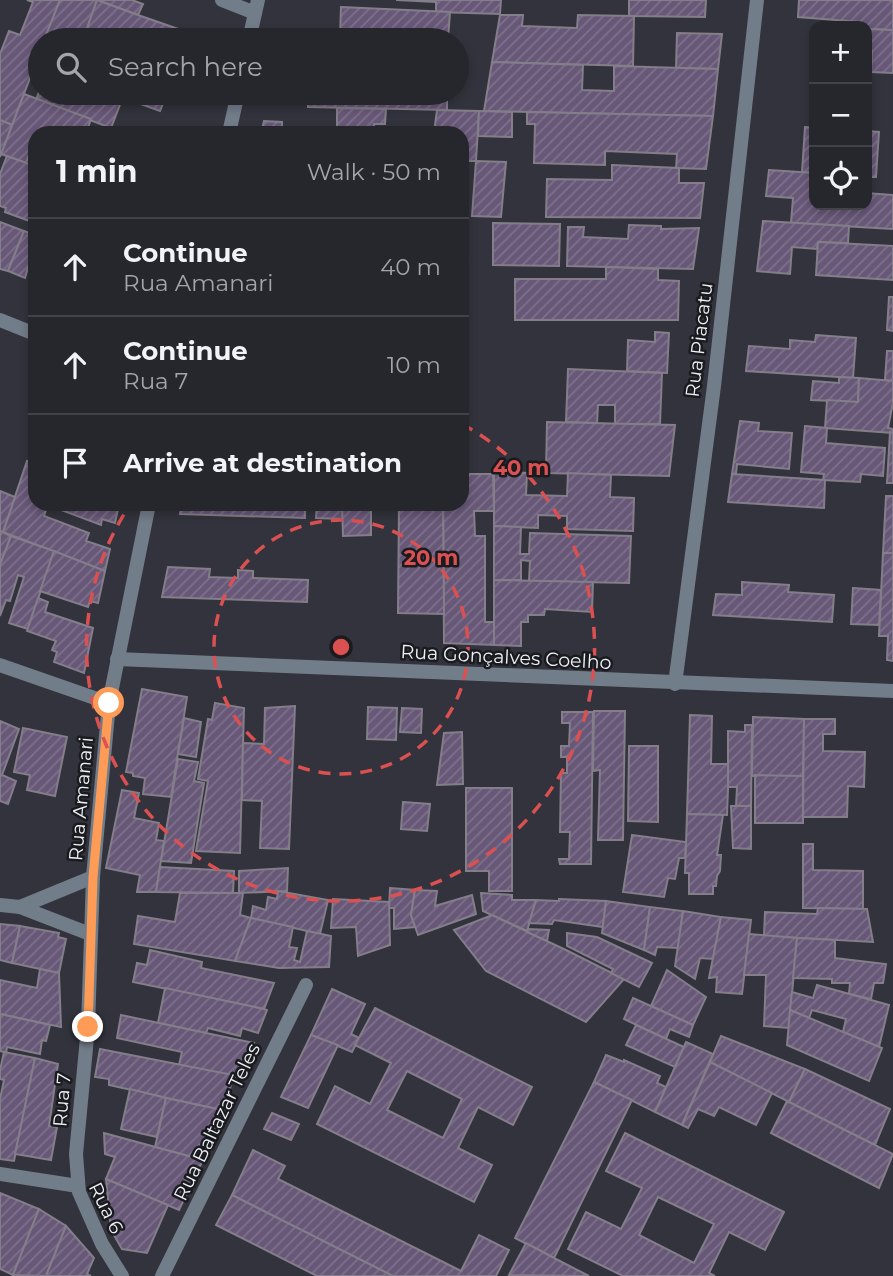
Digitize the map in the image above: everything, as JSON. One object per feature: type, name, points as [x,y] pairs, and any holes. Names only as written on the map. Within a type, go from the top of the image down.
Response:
[{"type":"street","points":[[222,0],[257,6],[252,28]]},
{"type":"street","name":"Rua Piacatu","points":[[675,684],[714,386],[757,0]]},
{"type":"street","points":[[231,126],[235,105]]},
{"type":"street","points":[[0,320],[28,331]]},
{"type":"street","name":"Rua Amanari","points":[[90,934],[109,703],[148,511]]},
{"type":"street","name":"Rua Gonçalves Coelho","points":[[117,659],[893,691]]},
{"type":"street","points":[[0,664],[109,703]]},
{"type":"street","points":[[20,907],[93,877]]},
{"type":"street","points":[[0,905],[20,907],[90,934]]},
{"type":"street","name":"Rua 7","points":[[78,1186],[76,1154],[88,1027],[90,934]]},
{"type":"street","name":"Rua Baltazar Teles","points":[[162,1276],[306,985]]},
{"type":"street","name":"Rua 6","points":[[0,1174],[78,1186],[102,1244],[122,1276]]},
{"type":"building","points":[[27,0],[60,0],[50,28],[28,28],[28,83],[12,125],[0,120],[0,54],[9,31],[20,35],[33,2]]},
{"type":"building","points":[[60,0],[97,0],[87,28],[49,28]]},
{"type":"building","points":[[97,0],[132,0],[143,4],[138,15]]},
{"type":"building","points":[[97,0],[175,28],[87,28]]},
{"type":"building","points":[[396,0],[501,0],[500,14],[436,12],[436,2]]},
{"type":"building","points":[[629,0],[706,0],[705,17],[629,16]]},
{"type":"building","points":[[799,0],[893,0],[893,30],[872,29],[872,21],[798,17]]},
{"type":"building","points":[[341,7],[450,12],[449,28],[340,28]]},
{"type":"building","points":[[500,15],[523,15],[522,26],[577,28],[578,15],[634,16],[633,66],[492,62]]},
{"type":"building","points":[[872,29],[893,30],[893,73],[872,72]]},
{"type":"building","points":[[677,33],[722,34],[718,69],[676,68]]},
{"type":"building","points":[[492,62],[583,65],[582,90],[614,91],[614,66],[718,69],[713,116],[484,111]]},
{"type":"building","points":[[24,94],[28,95],[28,105],[53,105],[91,119],[88,126],[28,126],[26,163],[1,154]]},
{"type":"building","points":[[49,105],[120,105],[112,126]]},
{"type":"building","points":[[143,105],[162,105],[160,111]]},
{"type":"building","points":[[447,105],[447,110],[308,107]]},
{"type":"building","points":[[337,108],[386,109],[385,124],[337,126]]},
{"type":"building","points":[[437,110],[479,111],[476,161],[469,161],[469,126],[435,126]]},
{"type":"building","points":[[479,111],[512,112],[512,137],[478,136]]},
{"type":"building","points":[[527,112],[713,116],[706,169],[676,168],[677,154],[605,151],[605,165],[534,163],[535,124],[527,124]]},
{"type":"building","points":[[0,120],[12,125],[0,157]]},
{"type":"building","points":[[264,121],[282,122],[282,126],[263,126]]},
{"type":"building","points":[[805,127],[809,127],[809,173],[802,172]]},
{"type":"building","points":[[872,131],[879,132],[876,177],[872,177]]},
{"type":"building","points":[[7,156],[28,164],[28,220],[5,212],[6,208],[0,206],[0,174]]},
{"type":"building","points":[[476,161],[506,162],[501,217],[472,216]]},
{"type":"building","points":[[612,165],[679,168],[679,183],[704,183],[700,218],[546,217],[547,179],[612,180]]},
{"type":"building","points":[[769,170],[809,173],[809,210],[872,210],[872,193],[893,195],[893,229],[791,223],[793,198],[766,196]]},
{"type":"building","points":[[763,221],[849,226],[848,243],[818,242],[817,249],[792,247],[790,274],[757,271]]},
{"type":"building","points":[[0,222],[24,231],[8,271],[0,269]]},
{"type":"building","points":[[493,223],[560,224],[559,266],[493,265]]},
{"type":"building","points":[[629,225],[661,226],[661,229],[699,228],[693,269],[567,266],[568,227],[584,227],[583,237],[628,239]]},
{"type":"building","points":[[24,231],[28,232],[28,268],[25,278],[8,271]]},
{"type":"building","points":[[818,242],[893,246],[893,280],[816,275]]},
{"type":"building","points":[[606,267],[658,269],[658,280],[679,281],[678,320],[515,320],[515,279],[606,279]]},
{"type":"building","points":[[889,297],[893,297],[893,331],[887,330]]},
{"type":"building","points":[[655,332],[669,333],[667,373],[627,371],[628,340],[655,342]]},
{"type":"building","points":[[816,335],[856,338],[853,378],[746,371],[749,346],[790,349],[790,340],[815,342]]},
{"type":"building","points":[[887,351],[893,351],[893,381],[885,380]]},
{"type":"building","points":[[568,369],[662,373],[660,424],[615,424],[615,405],[598,405],[597,423],[566,422]]},
{"type":"building","points":[[839,377],[859,378],[858,402],[811,400],[813,381],[839,383]]},
{"type":"building","points":[[859,378],[893,381],[893,403],[888,428],[893,429],[893,433],[825,428],[827,400],[858,402]]},
{"type":"building","points":[[740,421],[759,423],[758,431],[792,433],[789,469],[737,464],[736,474],[732,474]]},
{"type":"building","points":[[547,422],[675,425],[669,476],[546,473]]},
{"type":"building","points":[[805,426],[827,428],[826,443],[885,448],[883,476],[861,474],[860,482],[823,480],[824,474],[801,472]]},
{"type":"building","points":[[890,432],[893,433],[893,483],[887,483]]},
{"type":"building","points":[[27,461],[28,511],[46,511],[44,516],[89,533],[86,541],[110,549],[105,571],[3,532]]},
{"type":"building","points":[[494,471],[527,473],[526,495],[567,496],[568,473],[611,475],[610,497],[634,498],[633,531],[567,529],[567,516],[538,515],[538,528],[494,526]]},
{"type":"building","points":[[469,474],[493,474],[494,511],[474,511],[475,536],[485,536],[485,622],[494,622],[494,645],[444,643],[443,511],[469,511]]},
{"type":"building","points":[[732,474],[825,480],[824,508],[728,502]]},
{"type":"building","points":[[0,491],[15,497],[3,532],[0,531]]},
{"type":"building","points":[[886,496],[893,496],[893,553],[883,553]]},
{"type":"building","points":[[64,511],[118,511],[115,523],[102,519],[101,525]]},
{"type":"building","points":[[181,511],[305,511],[305,518],[180,514]]},
{"type":"building","points":[[316,511],[342,511],[343,519],[316,518]]},
{"type":"building","points":[[342,511],[371,511],[371,535],[343,536]]},
{"type":"building","points":[[399,511],[443,511],[444,614],[398,613]]},
{"type":"building","points":[[494,526],[521,527],[520,554],[529,554],[530,533],[631,536],[629,583],[529,581],[530,561],[521,560],[521,580],[494,580]]},
{"type":"building","points":[[0,531],[11,536],[0,565]]},
{"type":"building","points":[[11,536],[54,551],[28,629],[9,623],[24,577],[18,575],[10,601],[6,600],[0,616],[0,565]]},
{"type":"building","points":[[54,551],[105,571],[98,603],[90,601],[88,607],[40,591]]},
{"type":"building","points":[[883,553],[893,553],[893,661],[887,660],[888,636],[879,636]]},
{"type":"building","points":[[168,567],[210,569],[209,577],[238,578],[238,570],[253,571],[253,578],[308,580],[307,602],[162,597]]},
{"type":"building","points":[[494,580],[593,582],[592,612],[545,609],[544,615],[528,615],[528,622],[521,622],[521,646],[494,645]]},
{"type":"building","points":[[742,582],[789,585],[788,592],[834,595],[832,622],[713,615],[716,594],[742,595]]},
{"type":"building","points":[[853,588],[881,590],[879,625],[851,624]]},
{"type":"building","points":[[38,598],[48,602],[45,612],[93,628],[84,673],[54,662],[57,652],[52,650],[56,641],[27,631]]},
{"type":"building","points":[[142,689],[187,697],[171,797],[143,794],[145,778],[126,772]]},
{"type":"building","points":[[215,703],[244,708],[240,853],[196,851],[208,781],[198,779],[208,719],[212,720]]},
{"type":"building","points":[[295,706],[289,849],[260,848],[262,801],[242,800],[243,743],[264,744],[265,708]]},
{"type":"building","points":[[368,707],[397,708],[396,740],[367,739]]},
{"type":"building","points":[[402,708],[422,709],[421,733],[400,732]]},
{"type":"building","points":[[594,711],[625,711],[623,840],[598,840],[600,770],[593,771]]},
{"type":"building","points":[[562,712],[593,712],[591,864],[560,864],[559,859],[569,859],[570,832],[560,832],[561,773],[567,773],[567,757],[561,757],[561,746],[569,746],[570,723],[562,723]]},
{"type":"building","points":[[690,715],[712,716],[711,764],[729,764],[727,815],[687,814]]},
{"type":"building","points":[[753,717],[804,719],[803,776],[752,776]]},
{"type":"building","points":[[184,718],[201,722],[196,757],[178,754]]},
{"type":"building","points":[[804,719],[835,719],[835,734],[823,734],[823,751],[865,752],[864,787],[848,786],[847,817],[803,817]]},
{"type":"building","points":[[0,721],[19,729],[2,775],[16,781],[8,804],[0,801]]},
{"type":"building","points":[[745,725],[752,725],[751,806],[736,806],[737,787],[728,787],[728,731],[745,732]]},
{"type":"building","points":[[23,728],[67,737],[55,796],[27,790],[30,775],[14,772]]},
{"type":"building","points":[[462,732],[463,784],[437,785],[444,733]]},
{"type":"building","points":[[629,746],[658,746],[658,822],[628,821]]},
{"type":"building","points":[[178,759],[198,762],[194,781],[204,783],[191,863],[161,861]]},
{"type":"building","points":[[755,775],[803,776],[803,823],[755,823]]},
{"type":"building","points":[[466,788],[512,788],[512,891],[489,891],[489,871],[466,871]]},
{"type":"building","points":[[122,790],[139,793],[134,818],[159,823],[156,840],[164,841],[156,892],[137,892],[140,875],[106,868]]},
{"type":"building","points":[[403,802],[430,804],[427,831],[401,829]]},
{"type":"building","points":[[731,806],[751,806],[751,849],[733,848]]},
{"type":"building","points":[[687,814],[723,815],[717,855],[721,855],[720,871],[716,886],[713,886],[713,894],[689,894],[689,873],[685,873]]},
{"type":"building","points":[[632,835],[686,842],[685,858],[679,858],[675,879],[668,878],[664,897],[623,892]]},
{"type":"building","points":[[803,844],[813,844],[813,870],[863,871],[863,909],[803,908]]},
{"type":"building","points":[[160,867],[234,871],[233,893],[156,892]]},
{"type":"building","points":[[288,868],[287,891],[239,893],[239,871]]},
{"type":"building","points":[[390,888],[415,890],[411,915],[415,927],[394,929],[394,908],[389,908]]},
{"type":"building","points":[[415,890],[437,891],[435,906],[472,895],[476,914],[418,935],[411,915]]},
{"type":"building","points":[[278,891],[328,900],[320,934],[251,918],[253,906],[266,910],[268,897],[277,899]]},
{"type":"building","points":[[180,893],[243,893],[240,915],[251,918],[235,961],[134,944],[138,916],[175,922]]},
{"type":"building","points":[[481,893],[512,895],[512,900],[536,900],[527,931],[483,911]]},
{"type":"building","points":[[333,899],[389,902],[390,945],[358,956],[356,927],[331,928]]},
{"type":"building","points":[[536,900],[606,901],[603,927],[554,920],[552,924],[529,923]]},
{"type":"building","points":[[606,901],[650,907],[644,950],[602,933]]},
{"type":"building","points":[[650,907],[683,911],[678,948],[657,947],[655,955],[644,950]]},
{"type":"building","points":[[818,908],[867,909],[873,942],[764,936],[765,912],[817,914]]},
{"type":"building","points":[[683,911],[721,917],[713,959],[700,958],[695,979],[675,966]]},
{"type":"building","points":[[492,915],[624,979],[586,1022],[486,971],[454,930]]},
{"type":"building","points":[[721,917],[751,920],[742,994],[716,992],[717,977],[709,978]]},
{"type":"building","points":[[251,918],[293,927],[289,947],[297,948],[294,960],[300,962],[307,931],[331,936],[329,967],[279,968],[235,961]]},
{"type":"building","points":[[0,924],[20,926],[12,963],[0,960]]},
{"type":"building","points":[[20,926],[59,933],[58,937],[66,939],[59,973],[12,963]]},
{"type":"building","points":[[528,929],[549,930],[547,941],[527,932]]},
{"type":"building","points":[[567,933],[597,937],[652,963],[639,987],[611,973],[613,969],[567,946]]},
{"type":"building","points":[[749,934],[797,938],[789,1028],[764,1026],[766,975],[744,975]]},
{"type":"building","points":[[797,938],[835,940],[835,958],[886,964],[883,983],[874,983],[871,999],[849,994],[850,983],[832,983],[832,979],[793,978]]},
{"type":"building","points":[[150,950],[202,962],[201,968],[274,983],[264,1009],[133,982],[137,963],[147,965]]},
{"type":"building","points":[[40,969],[59,973],[61,1027],[0,1014],[0,980],[37,988]]},
{"type":"building","points":[[667,970],[706,997],[693,1025],[651,1006]]},
{"type":"building","points":[[817,985],[889,1005],[879,1047],[843,1032],[846,1019],[812,1010],[809,1018],[790,1010],[792,992],[813,998]]},
{"type":"building","points":[[165,988],[267,1010],[258,1033],[242,1028],[240,1036],[208,1028],[206,1033],[158,1023]]},
{"type":"building","points":[[332,989],[365,1004],[351,1034],[359,1038],[352,1052],[311,1035]]},
{"type":"building","points":[[633,998],[693,1025],[689,1037],[670,1029],[666,1039],[624,1019]]},
{"type":"building","points":[[375,1008],[532,1087],[513,1125],[478,1107],[458,1148],[492,1165],[474,1202],[317,1124],[335,1086],[370,1104],[391,1063],[355,1045]],"holes":[[[407,1071],[462,1099],[443,1138],[387,1110]]]},
{"type":"building","points":[[790,1010],[882,1048],[869,1081],[787,1045]]},
{"type":"building","points":[[0,1014],[50,1025],[46,1041],[42,1040],[40,1054],[7,1047],[6,1053],[0,1051]]},
{"type":"building","points":[[121,1015],[254,1043],[241,1078],[179,1065],[182,1052],[117,1038]]},
{"type":"building","points":[[636,1025],[684,1047],[675,1067],[626,1045]]},
{"type":"building","points":[[311,1035],[338,1045],[308,1108],[281,1097]]},
{"type":"building","points":[[721,1036],[805,1069],[789,1102],[710,1062]]},
{"type":"building","points":[[686,1042],[713,1054],[682,1125],[655,1112]]},
{"type":"building","points":[[100,1049],[233,1075],[225,1111],[109,1085],[109,1079],[95,1077]]},
{"type":"building","points":[[4,1052],[35,1058],[14,1161],[0,1159],[0,1099],[4,1080],[0,1079],[0,1070]]},
{"type":"building","points":[[606,1055],[660,1076],[657,1083],[666,1087],[655,1112],[594,1082]]},
{"type":"building","points":[[35,1058],[58,1064],[49,1126],[57,1127],[51,1160],[15,1154]]},
{"type":"building","points":[[710,1062],[772,1093],[756,1125],[719,1107],[714,1116],[698,1109],[688,1128],[682,1125]]},
{"type":"building","points":[[805,1069],[890,1109],[875,1145],[789,1102]]},
{"type":"building","points":[[594,1082],[632,1100],[554,1258],[515,1238]]},
{"type":"building","points":[[130,1089],[166,1098],[157,1137],[121,1129]]},
{"type":"building","points":[[166,1098],[227,1111],[203,1160],[155,1147]]},
{"type":"building","points":[[787,1101],[893,1154],[879,1188],[771,1133]]},
{"type":"building","points":[[272,1113],[299,1124],[291,1140],[264,1129]]},
{"type":"building","points":[[104,1133],[203,1160],[179,1210],[106,1179],[115,1157],[105,1154]]},
{"type":"building","points":[[625,1133],[784,1212],[765,1250],[729,1232],[709,1273],[715,1276],[623,1276],[568,1249],[586,1212],[621,1229],[642,1188],[606,1171]],"holes":[[[658,1197],[714,1224],[694,1263],[639,1235]]]},
{"type":"building","points":[[253,1150],[285,1166],[278,1179],[461,1271],[479,1235],[509,1250],[496,1276],[393,1276],[232,1195]]},
{"type":"building","points":[[106,1179],[168,1205],[147,1253],[122,1249],[111,1230]]},
{"type":"building","points":[[0,1193],[39,1209],[13,1275],[0,1269]]},
{"type":"building","points":[[232,1195],[393,1276],[317,1276],[216,1225]]},
{"type":"building","points":[[39,1209],[66,1226],[46,1276],[13,1275]]},
{"type":"building","points":[[66,1226],[94,1258],[87,1274],[91,1276],[46,1276]]},
{"type":"building","points":[[526,1243],[554,1258],[589,1276],[509,1275]]},
{"type":"route","points":[[88,1027],[93,877],[109,703]]}]
